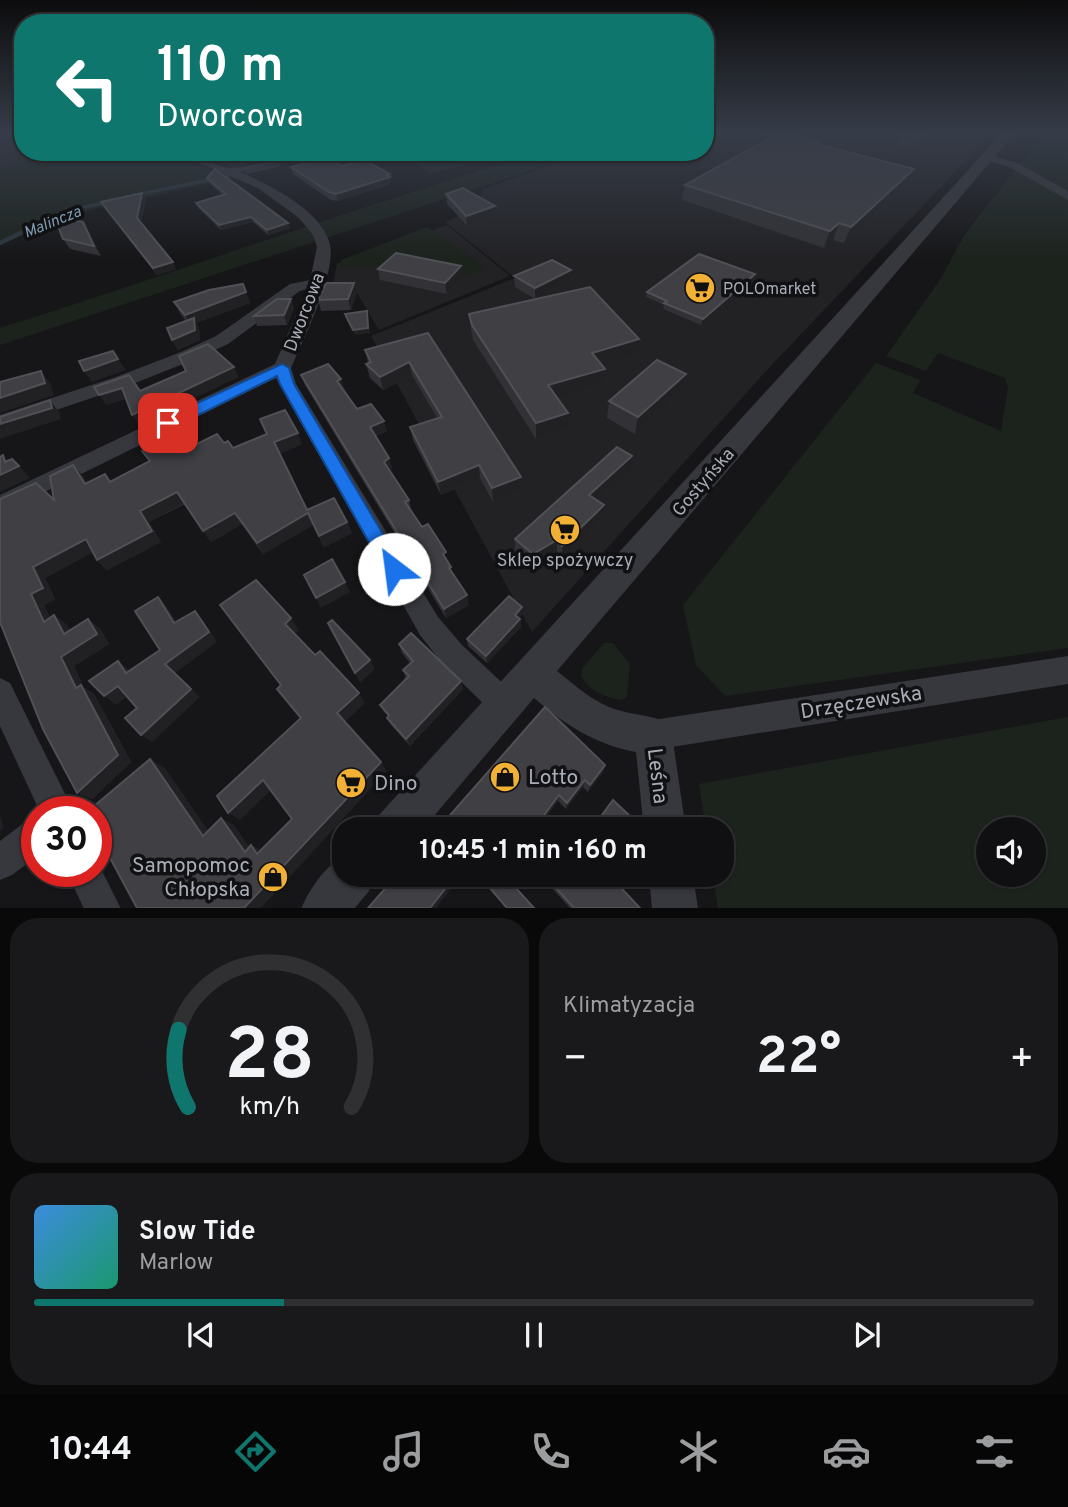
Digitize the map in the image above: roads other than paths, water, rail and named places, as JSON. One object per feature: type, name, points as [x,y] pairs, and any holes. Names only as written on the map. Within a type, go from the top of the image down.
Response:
[{"type":"street","name":"Dworcowa","points":[[0,505],[282,368],[310,305],[324,258],[324,247],[314,224],[282,198],[242,175]]},
{"type":"street","name":"Gostyńska","points":[[406,817],[973,175]]},
{"type":"street","points":[[1031,175],[1068,196]]},
{"type":"street","points":[[0,422],[123,381],[187,356],[222,340],[295,287],[316,283]]},
{"type":"street","points":[[282,368],[287,384],[429,626],[452,654],[505,705]]},
{"type":"street","name":"Drzęczewska","points":[[653,735],[1068,670]]},
{"type":"street","name":"Leśna","points":[[533,673],[588,718],[623,732],[653,735],[663,817]]},
{"type":"street","points":[[0,693],[49,796]]},
{"type":"street","points":[[0,863],[21,847]]},
{"type":"street","points":[[92,887],[103,908]]},
{"type":"street","points":[[324,908],[342,887]]},
{"type":"street","points":[[672,887],[675,908]]},
{"type":"waterway","name":"Malincza","points":[[136,195],[228,176]]},
{"type":"waterway","name":"Malincza","points":[[47,221],[69,210],[109,202]]},
{"type":"waterway","name":"Malincza","points":[[0,243],[50,219]]},
{"type":"place","name":"POLOmarket","points":[[700,288]]},
{"type":"place","name":"Sklep spożywczy","points":[[565,530]]},
{"type":"place","name":"Lotto","points":[[505,777]]},
{"type":"place","name":"Dino","points":[[351,783]]},
{"type":"place","name":"Samopomoc Chłopska","points":[[273,877]]}]
